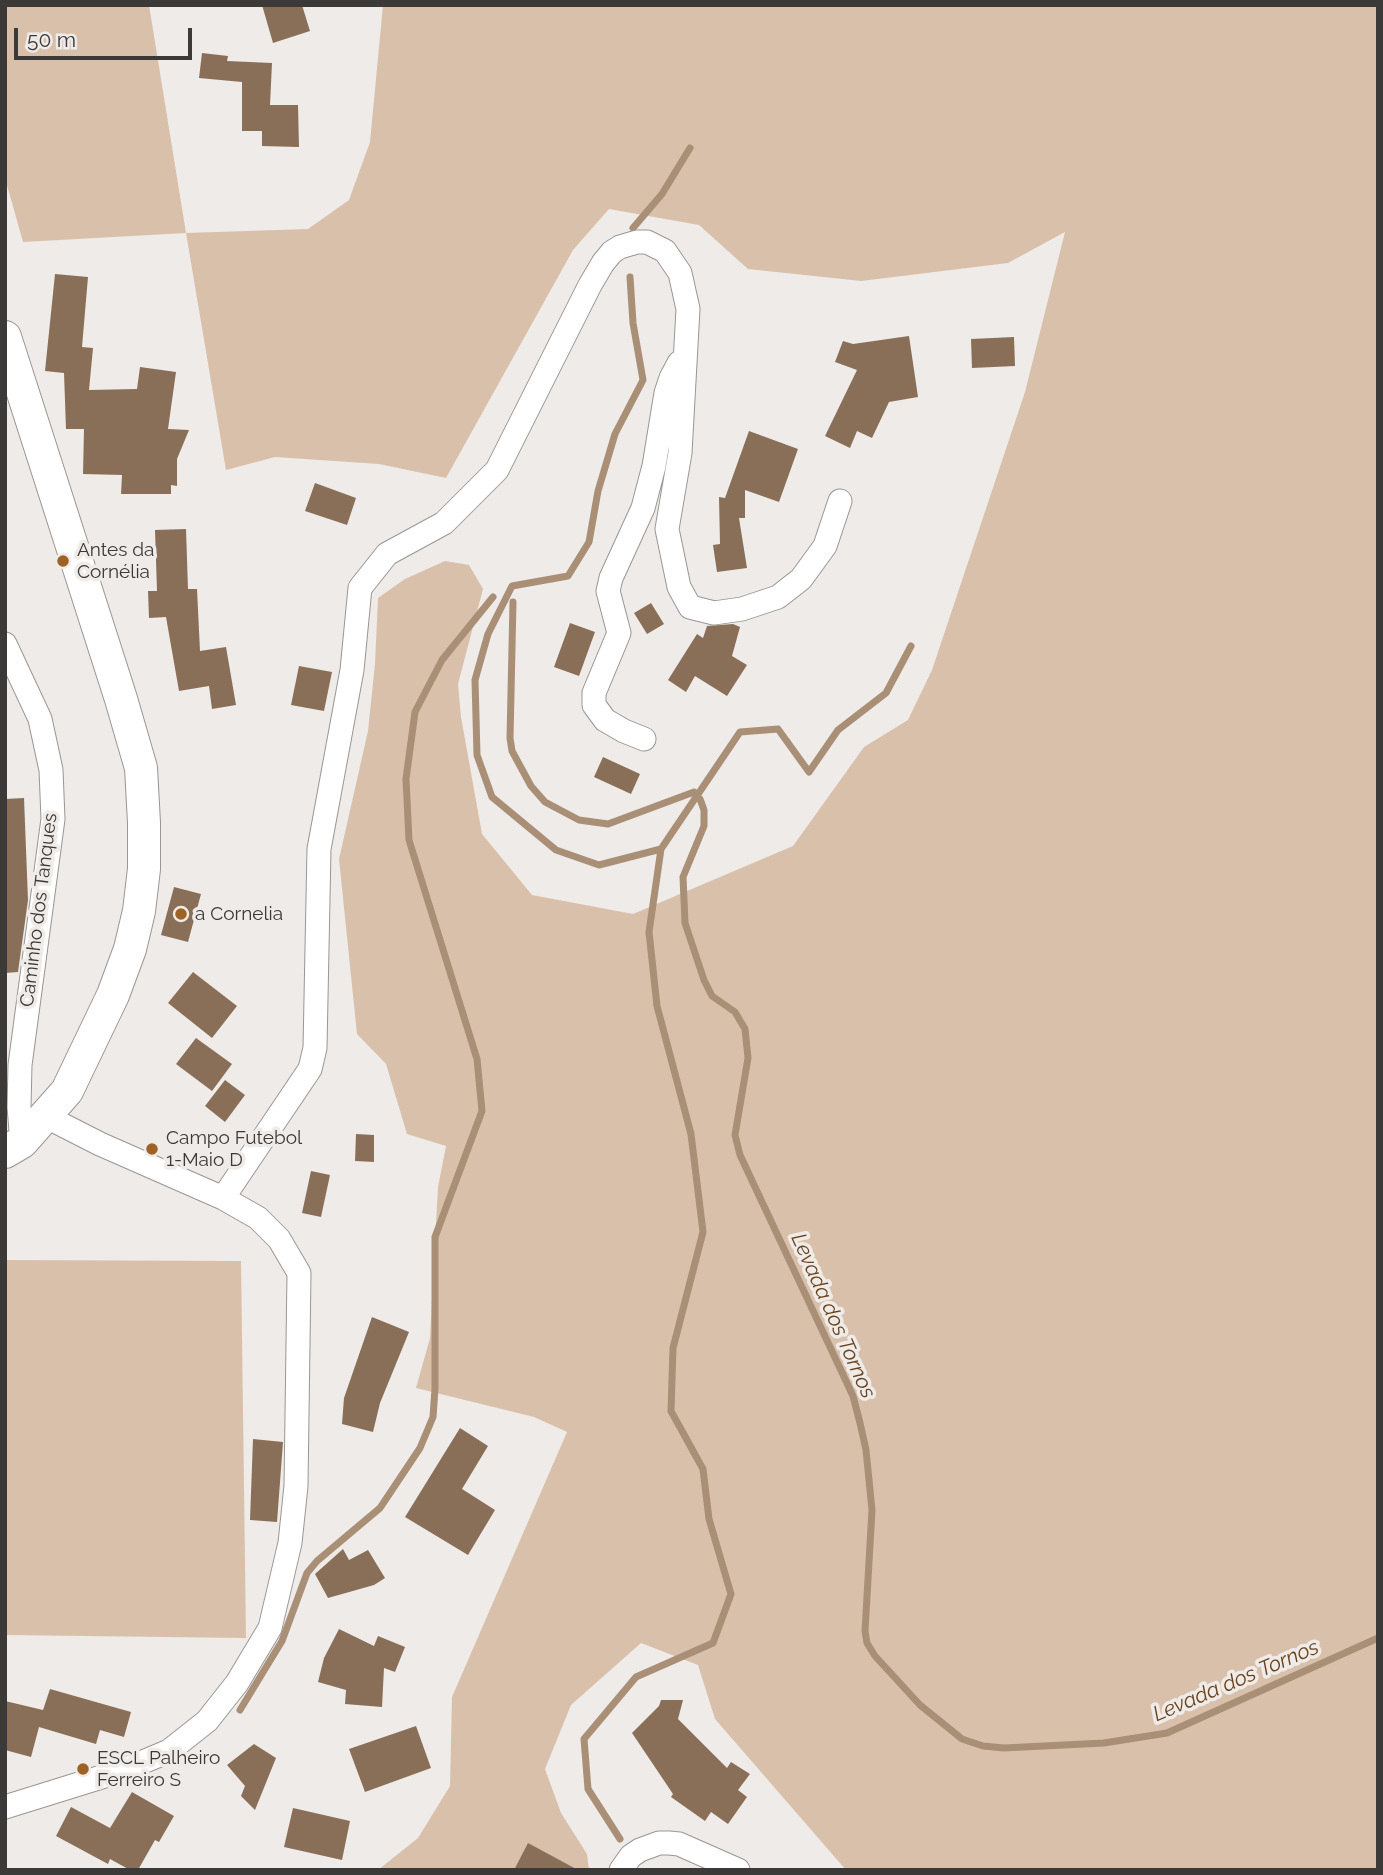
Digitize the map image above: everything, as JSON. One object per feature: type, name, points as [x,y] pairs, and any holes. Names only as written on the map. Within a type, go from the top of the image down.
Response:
[{"type":"main road","points":[[5,337],[141,768],[144,823],[144,869],[139,911],[130,949],[113,995],[67,1091],[47,1116],[14,1147]]},
{"type":"street","points":[[223,1198],[296,1092],[310,1069],[313,1058],[319,849],[352,670],[360,588],[387,554],[444,523],[497,470],[590,285],[603,263],[620,247],[636,242],[656,245],[664,251],[680,274],[688,309],[680,453],[667,529],[679,587],[690,607],[714,613],[742,609],[778,597],[801,579],[825,546],[840,501]]},
{"type":"street","points":[[644,739],[605,720],[594,705],[594,693],[619,633],[608,591],[611,578],[643,508],[654,466],[666,393],[684,355]]},
{"type":"street","name":"Caminho dos Tanques","points":[[5,644],[40,719],[51,770],[52,807],[20,1065],[14,1147]]},
{"type":"street","points":[[5,1807],[124,1770],[169,1751],[218,1709],[270,1628],[290,1544],[296,1486],[299,1273],[279,1239],[258,1218],[223,1198],[100,1144],[47,1116]]},
{"type":"street","points":[[621,1870],[640,1850],[659,1843],[669,1843],[678,1844],[738,1870]]},
{"type":"shaded area","points":[[5,5],[149,5],[186,233],[23,242],[5,178]]},
{"type":"shaded area","points":[[383,5],[1378,5],[1378,1870],[846,1870],[715,1719],[698,1665],[641,1643],[571,1705],[545,1769],[561,1813],[587,1854],[589,1870],[378,1870],[418,1838],[450,1786],[452,1697],[567,1432],[534,1417],[416,1388],[430,1338],[438,1187],[446,1146],[407,1134],[386,1064],[357,1034],[339,859],[368,731],[378,598],[405,579],[445,561],[469,565],[483,589],[458,684],[461,717],[482,834],[532,895],[633,914],[793,846],[864,747],[908,720],[932,670],[1025,392],[1065,232],[1008,263],[861,281],[748,269],[699,225],[609,209],[573,250],[446,478],[379,464],[275,457],[226,470],[186,233],[308,229],[349,200],[370,142]]},
{"type":"shaded area","points":[[5,1260],[241,1261],[246,1638],[5,1635]]},
{"type":"building","points":[[262,5],[302,5],[310,31],[273,43]]},
{"type":"building","points":[[202,53],[228,56],[227,61],[272,63],[270,105],[298,105],[299,147],[262,146],[262,131],[242,131],[242,82],[199,78]]},
{"type":"building","points":[[55,274],[88,277],[82,347],[93,348],[89,390],[137,389],[140,367],[176,372],[168,429],[189,430],[177,459],[177,486],[171,485],[171,494],[121,494],[122,475],[83,474],[84,429],[66,429],[64,373],[45,371]]},
{"type":"building","points":[[909,336],[918,397],[889,402],[872,438],[857,431],[850,448],[825,436],[857,370],[835,362],[843,341],[853,344]]},
{"type":"building","points":[[1014,337],[1015,366],[972,368],[971,339]]},
{"type":"building","points":[[749,431],[798,449],[779,502],[745,490],[745,518],[739,518],[747,568],[717,572],[713,545],[720,544],[719,497],[725,498]]},
{"type":"building","points":[[315,483],[356,498],[347,525],[305,511]]},
{"type":"building","points":[[186,529],[188,589],[197,589],[200,651],[226,647],[236,705],[212,709],[209,686],[179,691],[166,617],[149,618],[148,591],[157,591],[155,530]]},
{"type":"building","points":[[651,603],[664,624],[647,634],[634,613]]},
{"type":"building","points":[[570,623],[595,632],[579,676],[554,667]]},
{"type":"building","points":[[733,624],[740,627],[732,656],[747,665],[727,696],[695,676],[686,692],[668,680],[697,634],[703,638],[707,626]]},
{"type":"building","points":[[299,666],[332,672],[324,711],[291,705]]},
{"type":"building","points":[[603,757],[640,774],[631,794],[594,777]]},
{"type":"building","points":[[24,798],[28,900],[18,972],[5,973],[5,799]]},
{"type":"building","name":"a Cornelia","points":[[174,887],[201,894],[188,942],[161,935]]},
{"type":"building","points":[[193,972],[237,1006],[212,1038],[168,1003]]},
{"type":"building","points":[[196,1038],[232,1064],[212,1091],[176,1064]]},
{"type":"building","points":[[225,1080],[245,1095],[225,1122],[205,1106]]},
{"type":"building","points":[[356,1134],[374,1135],[374,1162],[355,1161]]},
{"type":"building","points":[[311,1171],[330,1175],[321,1217],[302,1213]]},
{"type":"building","points":[[372,1317],[409,1332],[380,1403],[373,1432],[342,1424],[344,1398]]},
{"type":"building","points":[[460,1428],[488,1446],[462,1489],[495,1510],[468,1555],[405,1517]]},
{"type":"building","points":[[253,1439],[283,1442],[277,1522],[250,1520]]},
{"type":"building","points":[[343,1549],[349,1560],[368,1550],[385,1578],[374,1585],[328,1598],[315,1574]]},
{"type":"building","points":[[339,1629],[374,1646],[378,1636],[405,1647],[395,1672],[384,1668],[382,1707],[345,1704],[346,1690],[318,1682],[324,1658]]},
{"type":"building","points":[[50,1689],[131,1712],[124,1737],[100,1730],[96,1744],[39,1727],[31,1757],[5,1750],[5,1701],[43,1710]]},
{"type":"building","points":[[661,1700],[683,1700],[678,1719],[727,1768],[731,1762],[750,1774],[738,1790],[747,1797],[728,1824],[711,1812],[705,1821],[671,1797],[673,1794],[632,1733],[659,1706]]},
{"type":"building","points":[[416,1726],[431,1768],[365,1792],[349,1749]]},
{"type":"building","points":[[254,1744],[276,1758],[255,1810],[241,1796],[245,1786],[227,1765]]},
{"type":"building","points":[[132,1792],[174,1816],[159,1842],[155,1840],[138,1870],[130,1870],[110,1859],[108,1864],[56,1836],[71,1807],[110,1828]]},
{"type":"building","points":[[293,1808],[350,1821],[342,1860],[284,1847]]},
{"type":"building","points":[[528,1843],[578,1870],[514,1870]]},
{"type":"waterway","points":[[633,228],[662,194],[690,148]]},
{"type":"waterway","points":[[630,277],[633,323],[643,380],[615,434],[598,491],[589,542],[568,576],[512,586],[488,634],[475,680],[477,755],[492,797],[556,850],[599,865],[661,849]]},
{"type":"waterway","name":"Levada dos Tornos","points":[[240,1710],[282,1641],[307,1573],[317,1561],[380,1508],[420,1448],[433,1417],[435,1237],[482,1111],[477,1059],[409,840],[406,779],[415,712],[442,660],[493,597]]},
{"type":"waterway","name":"Levada dos Tornos","points":[[513,602],[512,751],[531,786],[545,802],[579,820],[608,824],[694,792]]},
{"type":"waterway","points":[[620,1839],[588,1789],[584,1739],[636,1677],[713,1643],[731,1594],[709,1519],[703,1469],[671,1411],[673,1348],[703,1232],[691,1134],[657,1006],[649,932],[661,849],[740,732],[778,729],[809,772],[838,730],[886,693],[911,646]]},
{"type":"waterway","name":"Levada dos Tornos","points":[[700,799],[704,810],[704,826],[683,877],[685,923],[712,996],[735,1012],[745,1029],[748,1058],[735,1135],[740,1155],[853,1396],[860,1423],[866,1450],[872,1510],[865,1631],[867,1643],[875,1656],[920,1705],[962,1739],[983,1746],[1004,1748],[1104,1743],[1167,1733],[1378,1638]]},
{"type":"place","name":"Antes da Cornélia","points":[[63,561]]},
{"type":"place","name":"a Cornelia","points":[[181,914]]},
{"type":"place","name":"Campo Futebol 1-Maio D","points":[[152,1149]]},
{"type":"place","name":"ESCL Palheiro Ferreiro S","points":[[83,1769]]}]
